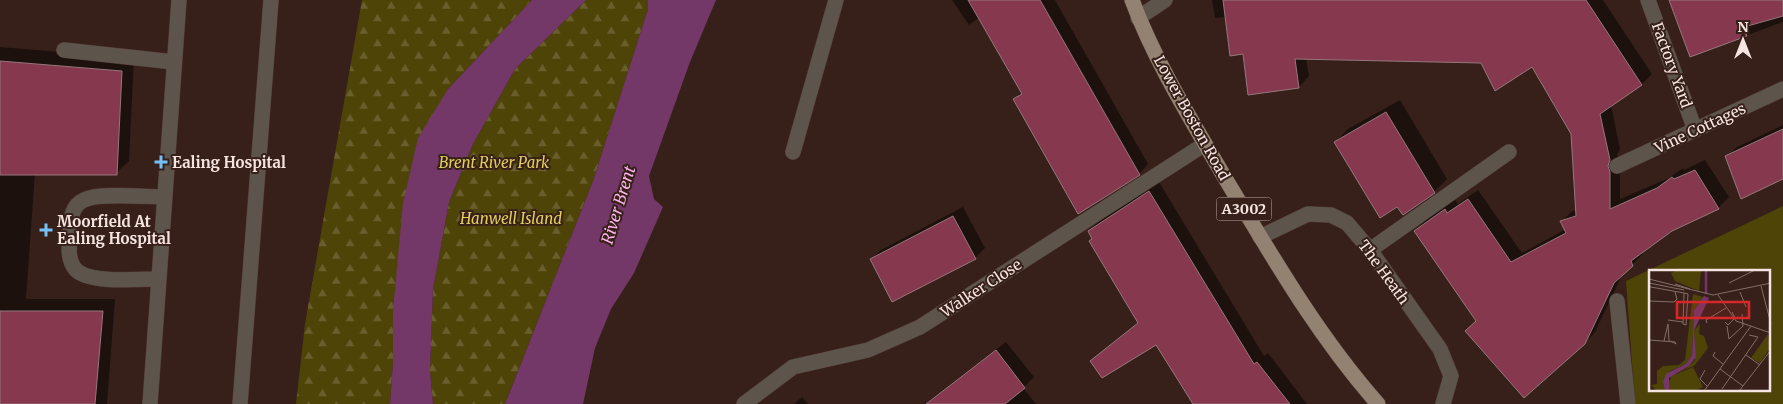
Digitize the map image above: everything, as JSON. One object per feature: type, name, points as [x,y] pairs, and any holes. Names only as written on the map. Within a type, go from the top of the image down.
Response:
[{"type":"main road","name":"Lower Boston Road","points":[[1132,0],[1138,18],[1205,144],[1260,237],[1311,318],[1378,404]]},
{"type":"street","points":[[150,404],[179,0]]},
{"type":"street","points":[[240,404],[271,0]]},
{"type":"street","points":[[794,152],[836,0]]},
{"type":"street","points":[[1138,18],[1165,0]]},
{"type":"street","name":"Factory Yard","points":[[1648,0],[1695,130]]},
{"type":"street","points":[[64,50],[174,62]]},
{"type":"street","name":"Vine Cottages","points":[[1618,166],[1783,89]]},
{"type":"street","name":"Walker Close","points":[[744,404],[793,367],[868,350],[920,328],[1205,144]]},
{"type":"street","points":[[1370,250],[1509,152]]},
{"type":"street","points":[[159,278],[104,278],[89,276],[76,269],[70,256],[71,216],[75,207],[86,199],[104,196],[165,197]]},
{"type":"street","name":"The Heath","points":[[1260,237],[1308,214],[1331,216],[1346,224],[1370,250],[1440,349],[1451,376],[1443,404]]},
{"type":"street","points":[[1617,301],[1628,404]]},
{"type":"green space","points":[[362,0],[532,0],[448,89],[393,362],[390,404],[296,404],[305,324]]},
{"type":"green space","name":"Hanwell Island","points":[[586,0],[648,0],[648,9],[593,181],[505,404],[433,404],[430,371],[433,290],[449,202],[473,144],[515,69]]},
{"type":"green space","points":[[1783,206],[1783,404],[1635,404],[1626,281],[1649,270],[1649,392],[1770,392],[1770,270],[1649,270]]},
{"type":"water","points":[[532,0],[586,0],[515,69],[473,144],[449,202],[433,290],[430,371],[433,404],[390,404],[393,362],[393,311],[403,203],[418,138],[448,89]]},
{"type":"water","name":"River Brent","points":[[648,0],[716,0],[690,62],[649,176],[654,199],[663,207],[634,273],[611,309],[595,348],[583,404],[505,404],[593,181],[648,9]]},
{"type":"building","points":[[968,0],[1040,0],[1140,175],[1078,214],[1013,99],[1022,94]]},
{"type":"building","points":[[1223,0],[1586,0],[1642,85],[1600,114],[1610,160],[1608,166],[1610,172],[1610,209],[1657,188],[1672,177],[1674,179],[1695,170],[1719,209],[1672,231],[1631,261],[1633,266],[1614,283],[1585,344],[1524,398],[1465,331],[1476,321],[1414,231],[1445,209],[1447,213],[1468,199],[1511,262],[1566,233],[1560,221],[1576,216],[1571,134],[1532,67],[1495,91],[1481,63],[1295,59],[1299,88],[1248,95],[1243,54],[1230,56]]},
{"type":"building","points":[[1669,0],[1783,0],[1783,16],[1744,27],[1747,36],[1690,57]]},
{"type":"building","points":[[0,61],[122,71],[117,175],[0,175]]},
{"type":"building","points":[[1386,112],[1435,193],[1403,215],[1397,207],[1380,218],[1334,142]]},
{"type":"building","points":[[1783,129],[1783,179],[1741,199],[1725,156]]},
{"type":"building","points":[[1149,191],[1254,364],[1257,362],[1290,404],[1193,404],[1156,345],[1102,378],[1090,361],[1138,323],[1089,241],[1092,239],[1088,231]]},
{"type":"building","points":[[953,216],[976,259],[892,302],[870,259]]},
{"type":"building","points":[[0,311],[103,311],[95,404],[0,404]]},
{"type":"building","points":[[996,350],[1025,388],[1005,404],[926,404]]},
{"type":"place","name":"Ealing Hospital","points":[[161,162]]},
{"type":"place","name":"Moorfield At Ealing Hospital","points":[[46,230]]},
{"type":"park label","name":"Brent River Park","points":[[494,162]]}]
